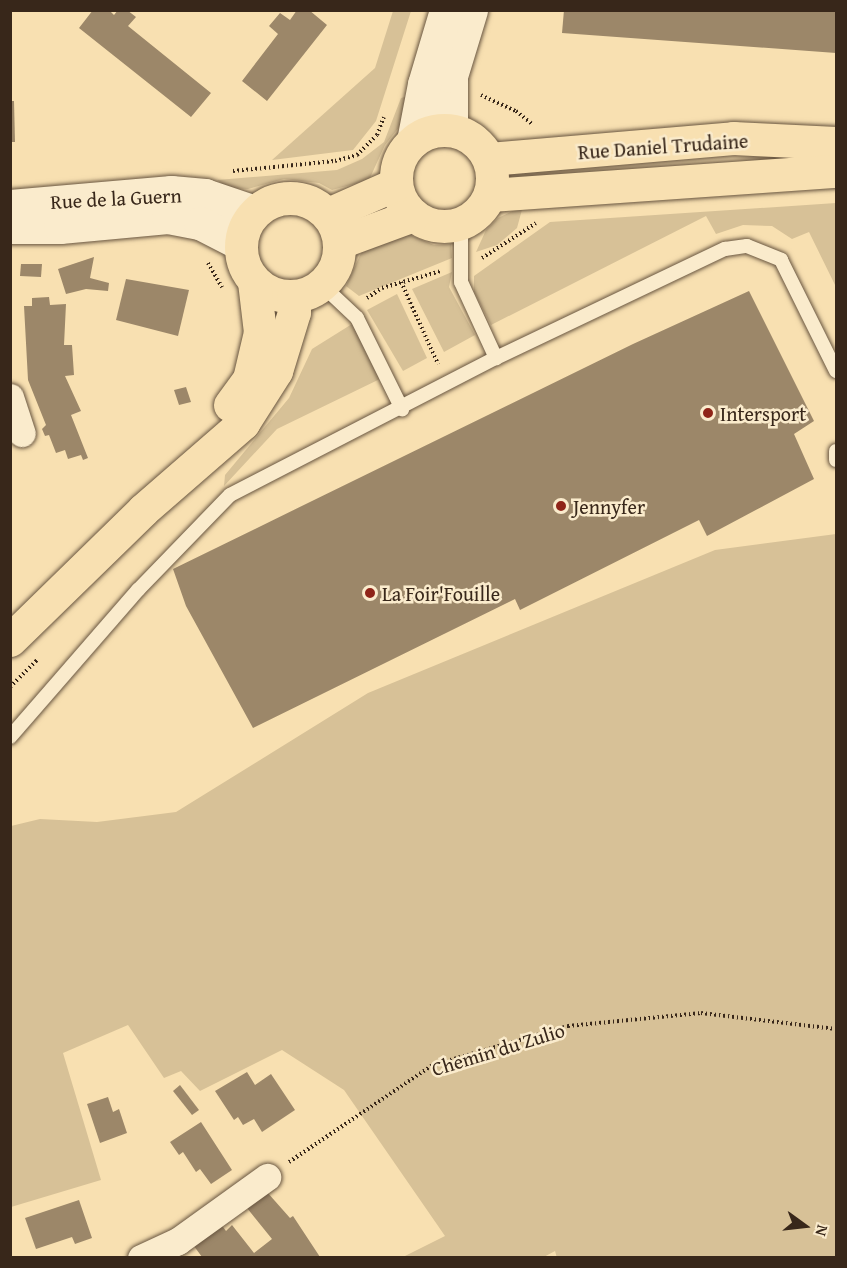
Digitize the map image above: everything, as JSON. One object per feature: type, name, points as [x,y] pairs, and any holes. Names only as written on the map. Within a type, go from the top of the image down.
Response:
[{"type":"main road","points":[[413,141],[424,84],[446,10]]},
{"type":"main road","points":[[452,130],[451,76],[471,10]]},
{"type":"main road","points":[[452,130],[474,141],[489,159],[492,171],[490,195],[483,207],[461,224],[435,225],[413,214],[399,195],[396,184],[403,153],[413,141],[424,134],[452,130]]},
{"type":"main road","name":"Rue Daniel Trudaine","points":[[489,159],[733,138],[837,143]]},
{"type":"main road","points":[[490,195],[837,171]]},
{"type":"main road","points":[[334,228],[396,184]]},
{"type":"main road","name":"Rue de la Guern","points":[[10,206],[171,192],[205,195],[255,212]]},
{"type":"main road","points":[[10,640],[142,510],[243,423],[276,371],[294,312],[308,291],[333,273],[334,228],[300,198],[284,198],[255,212],[241,244],[245,267],[254,282],[260,332],[249,379],[215,427],[142,510]]},
{"type":"main road","points":[[334,228],[413,214]]},
{"type":"main road","name":"Rue de la Guern","points":[[10,227],[60,227],[168,218],[200,224],[241,244]]},
{"type":"main road","points":[[254,282],[277,295],[308,291]]},
{"type":"street","points":[[10,397],[22,433]]},
{"type":"street","points":[[141,1257],[178,1241],[267,1177]]},
{"type":"lane","points":[[461,224],[461,282],[496,358]]},
{"type":"lane","points":[[10,737],[138,590],[230,495],[496,358],[725,249],[747,246],[781,260],[837,371]]},
{"type":"lane","points":[[308,291],[357,318],[402,408]]},
{"type":"lane","points":[[837,452],[837,460]]},
{"type":"path","points":[[401,282],[447,385]]},
{"type":"path","name":"Chemin du Zulio","points":[[267,1177],[433,1065],[568,1026],[701,1013],[837,1029]]},
{"type":"shaded area","points":[[393,11],[411,11],[376,121],[353,150],[272,160],[375,68]]},
{"type":"shaded area","points":[[412,95],[407,117],[385,145],[369,180],[332,190],[319,183],[284,179],[248,189],[228,188],[217,180],[337,170],[362,159],[384,142],[401,98]]},
{"type":"shaded area","points":[[836,203],[836,287],[809,232],[792,239],[772,226],[743,225],[716,234],[706,216],[491,325],[474,292],[474,276],[550,222]]},
{"type":"shaded area","points":[[523,206],[517,228],[497,245],[476,252],[486,230],[498,218]]},
{"type":"shaded area","points":[[403,232],[434,245],[451,244],[452,258],[359,296],[346,286],[362,251]]},
{"type":"shaded area","points":[[452,272],[449,287],[475,335],[444,352],[412,289]]},
{"type":"shaded area","points":[[397,294],[427,358],[403,371],[367,310]]},
{"type":"shaded area","points":[[352,324],[382,378],[277,429],[224,486],[225,475],[289,398],[312,349]]},
{"type":"shaded area","points":[[836,534],[836,1257],[557,1258],[555,1251],[542,1258],[403,1257],[445,1236],[344,1090],[282,1050],[200,1091],[181,1071],[164,1078],[128,1025],[63,1053],[101,1180],[11,1207],[11,826],[40,819],[97,822],[176,812],[368,693],[715,550]]},
{"type":"building","points":[[93,10],[109,10],[114,15],[118,10],[127,10],[136,17],[128,26],[211,93],[191,117],[79,28]]},
{"type":"building","points":[[297,10],[309,10],[327,25],[267,101],[242,81],[278,34],[269,26],[280,13],[290,20]]},
{"type":"building","points":[[564,10],[836,10],[836,53],[562,33]]},
{"type":"building","points":[[10,101],[14,101],[15,142],[10,142]]},
{"type":"building","points":[[94,257],[90,278],[109,283],[108,291],[86,289],[66,294],[58,269]]},
{"type":"building","points":[[21,264],[42,264],[41,277],[20,276]]},
{"type":"building","points":[[126,279],[189,290],[178,336],[116,320]]},
{"type":"building","points":[[749,291],[814,421],[794,434],[814,479],[707,536],[699,520],[520,610],[515,599],[253,728],[186,606],[173,569],[633,344]]},
{"type":"building","points":[[49,297],[50,305],[66,304],[64,345],[72,345],[74,375],[65,376],[81,411],[71,415],[88,458],[83,460],[81,455],[68,459],[65,450],[56,453],[49,435],[45,436],[42,429],[46,425],[28,380],[24,306],[32,306],[32,298]]},
{"type":"building","points":[[186,387],[191,402],[179,405],[174,390]]},
{"type":"building","points":[[247,1072],[255,1085],[271,1074],[295,1110],[262,1132],[254,1119],[243,1125],[238,1117],[234,1120],[215,1091]]},
{"type":"building","points":[[180,1085],[199,1110],[192,1115],[173,1091]]},
{"type":"building","points":[[108,1097],[113,1112],[119,1109],[127,1133],[100,1143],[87,1104]]},
{"type":"building","points":[[201,1122],[232,1170],[211,1184],[200,1169],[196,1172],[183,1152],[179,1155],[170,1142]]},
{"type":"building","points":[[267,1192],[290,1218],[293,1216],[320,1257],[202,1257],[191,1242],[220,1223],[226,1231],[232,1225],[254,1253],[272,1239],[247,1208]]},
{"type":"building","points":[[79,1200],[92,1238],[75,1244],[72,1237],[36,1249],[25,1218]]},
{"type":"place","name":"Intersport","points":[[708,413]]},
{"type":"place","name":"Jennyfer","points":[[561,506]]},
{"type":"place","name":"La Foir'Fouille","points":[[370,593]]}]
